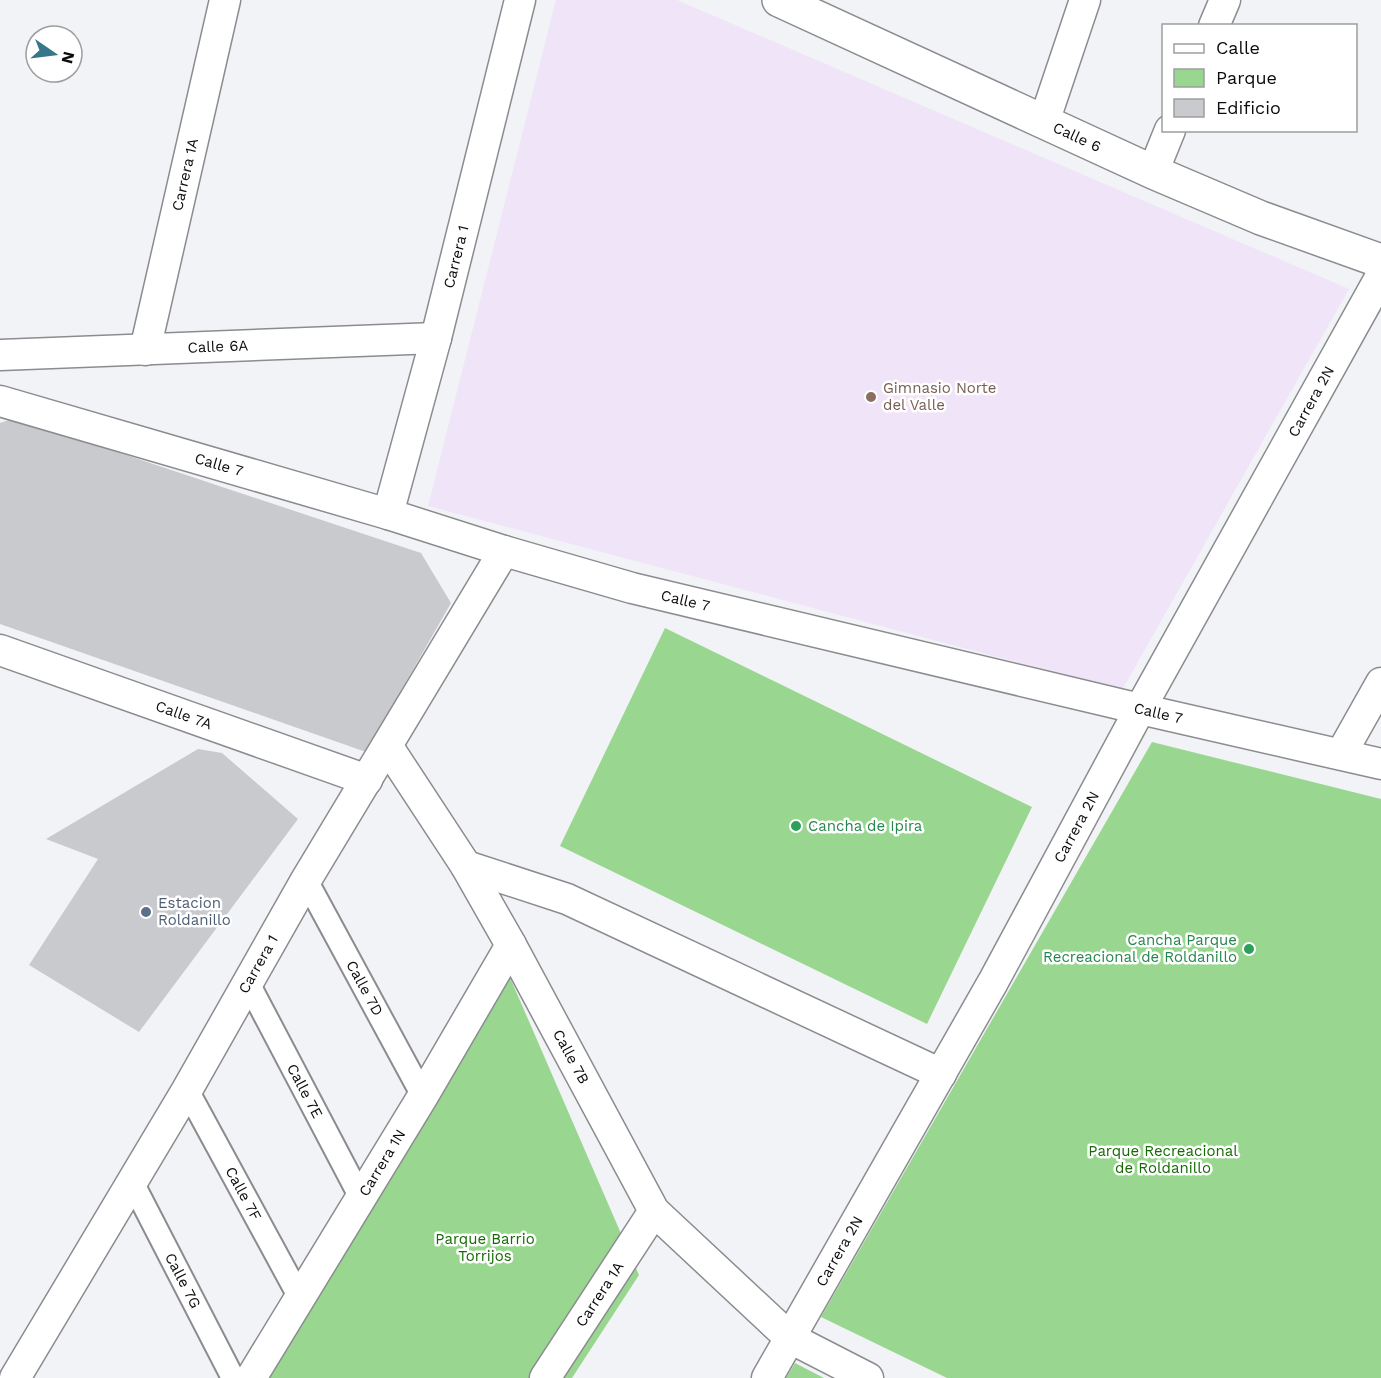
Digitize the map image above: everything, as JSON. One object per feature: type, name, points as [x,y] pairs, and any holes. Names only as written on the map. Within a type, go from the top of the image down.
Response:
[{"type":"street","name":"Carrera 1A","points":[[145,350],[225,0]]},
{"type":"street","name":"Carrera 1","points":[[388,514],[436,338],[520,0]]},
{"type":"street","name":"Calle 6","points":[[779,0],[1153,172],[1261,218],[1381,261]]},
{"type":"street","points":[[1044,122],[1085,0]]},
{"type":"street","points":[[1215,24],[1225,0]]},
{"type":"street","points":[[1153,172],[1169,132]]},
{"type":"street","name":"Carrera 2N","points":[[767,1378],[993,982],[1140,709],[1381,276]]},
{"type":"street","name":"Calle 6A","points":[[0,355],[436,338]]},
{"type":"street","name":"Calle 7","points":[[0,401],[632,588],[1381,764]]},
{"type":"street","name":"Carrera 1","points":[[15,1378],[187,1090],[306,880],[504,551]]},
{"type":"street","name":"Calle 7A","points":[[0,650],[367,780]]},
{"type":"street","points":[[1341,754],[1381,683]]},
{"type":"street","name":"Calle 7B","points":[[388,747],[466,866],[654,1211],[790,1338],[868,1378]]},
{"type":"street","points":[[466,866],[567,899],[941,1074]]},
{"type":"street","name":"Calle 7D","points":[[306,880],[423,1096]]},
{"type":"street","name":"Carrera 1N","points":[[251,1378],[423,1096],[511,945]]},
{"type":"street","name":"Calle 7E","points":[[248,983],[361,1198]]},
{"type":"street","name":"Calle 7F","points":[[187,1090],[300,1298]]},
{"type":"street","name":"Calle 7G","points":[[132,1182],[233,1378]]},
{"type":"street","name":"Carrera 1A","points":[[546,1378],[654,1211]]},
{"type":"shaded area","name":"Gimnasio Norte del Valle","points":[[556,0],[677,0],[1349,289],[1122,690],[428,506]]},
{"type":"green space","name":"Cancha de Ipira","points":[[665,628],[1032,807],[927,1024],[560,846]]},
{"type":"green space","name":"Parque Recreacional de Roldanillo","points":[[1152,742],[1381,799],[1381,1378],[947,1378],[821,1317]]},
{"type":"green space","name":"Parque Barrio Torrijos","points":[[505,966],[639,1275],[572,1378],[251,1378]]},
{"type":"green space","points":[[795,1363],[824,1378],[786,1378]]},
{"type":"building","points":[[15,418],[421,553],[451,603],[366,752],[0,624],[0,423]]},
{"type":"building","name":"Estacion Roldanillo","points":[[198,749],[222,753],[298,819],[139,1032],[29,965],[98,859],[46,839]]},
{"type":"place","name":"Gimnasio Norte del Valle","points":[[871,397]]},
{"type":"place","name":"Cancha de Ipira","points":[[796,826]]},
{"type":"place","name":"Estacion Roldanillo","points":[[146,912]]},
{"type":"place","name":"Cancha Parque Recreacional de Roldanillo","points":[[1249,949]]}]
